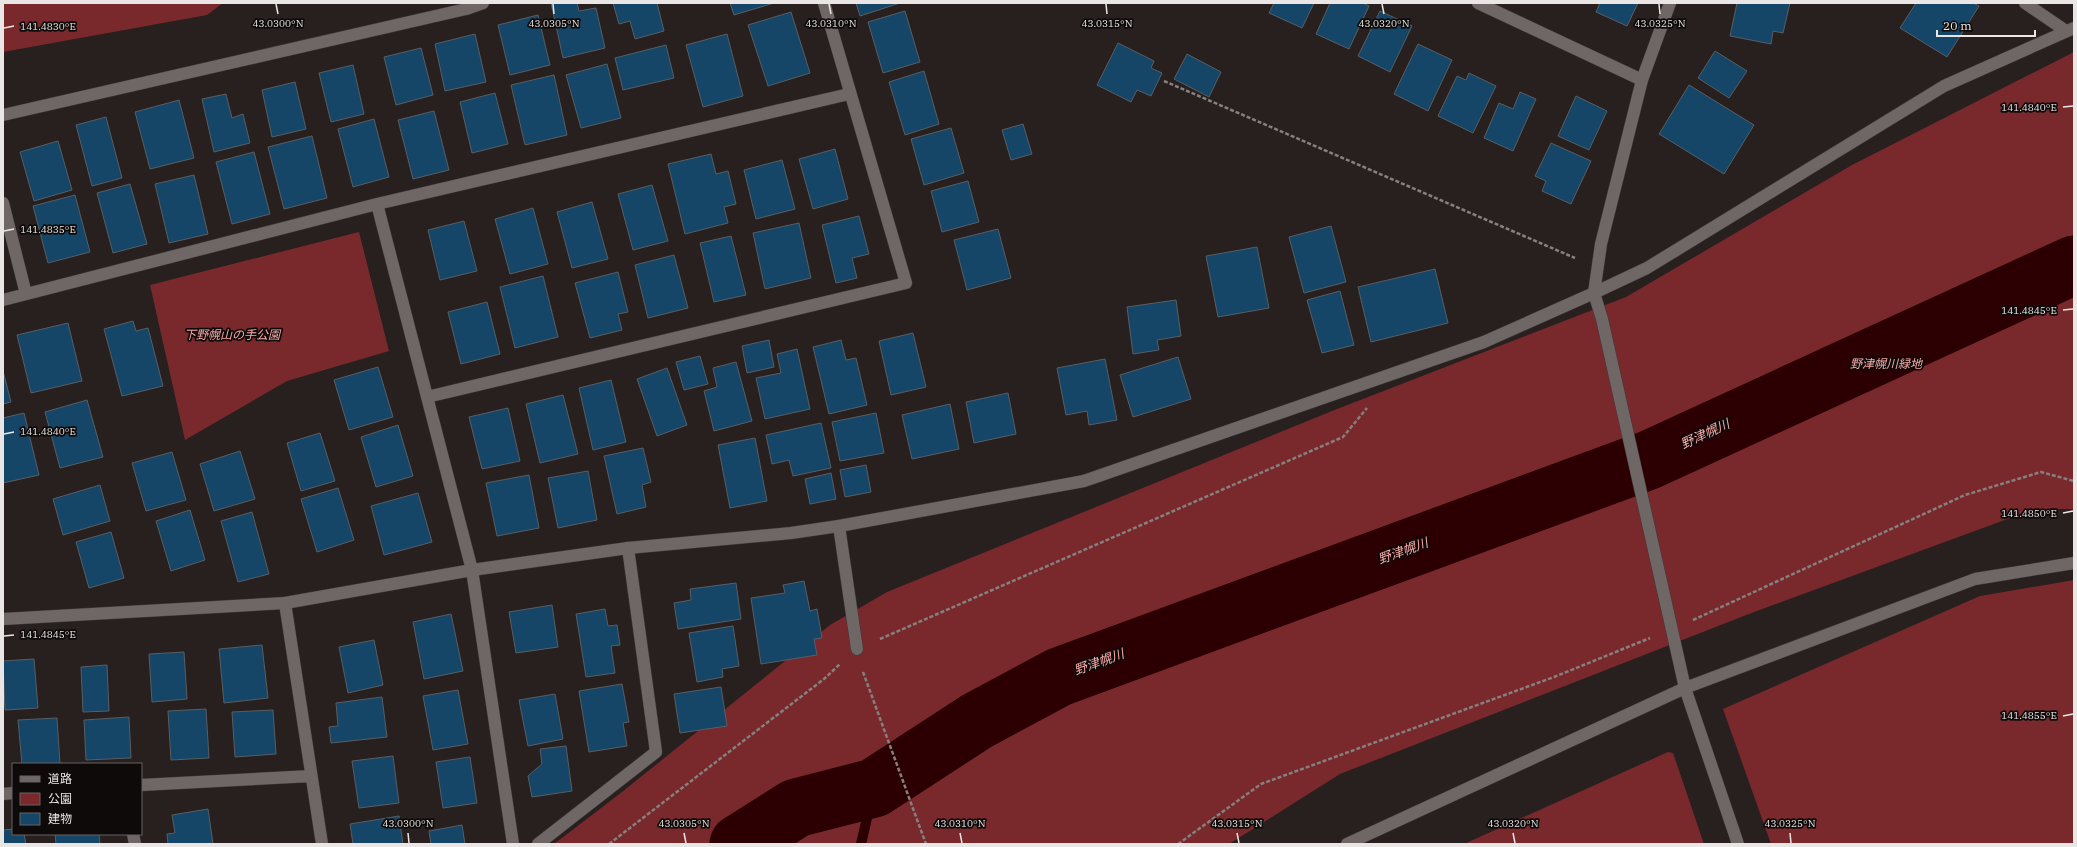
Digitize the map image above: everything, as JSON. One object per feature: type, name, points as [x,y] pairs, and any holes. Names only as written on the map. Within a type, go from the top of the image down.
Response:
[{"type":"street","points":[[3,115],[458,11],[483,3]]},
{"type":"street","points":[[428,397],[906,283],[849,94],[824,3]]},
{"type":"street","points":[[1478,3],[1642,80]]},
{"type":"street","points":[[1670,3],[1642,80],[1602,244],[1594,293],[1602,319],[1604,336],[1685,688],[1738,844]]},
{"type":"street","points":[[2025,3],[2070,30]]},
{"type":"street","points":[[3,619],[285,603],[472,570],[628,548],[791,533],[839,526],[1084,481],[1484,342],[1594,293],[1647,268],[1944,86],[2070,30]]},
{"type":"street","points":[[3,300],[377,204],[849,94]]},
{"type":"street","points":[[3,203],[26,294]]},
{"type":"street","points":[[377,204],[472,570],[513,844]]},
{"type":"street","points":[[839,526],[857,649]]},
{"type":"street","points":[[538,844],[656,752],[628,548]]},
{"type":"street","points":[[1347,844],[1685,688],[1975,579],[2074,563]]},
{"type":"street","points":[[285,603],[322,844]]},
{"type":"street","points":[[142,785],[311,776]]},
{"type":"path","points":[[1164,81],[1598,268]]},
{"type":"path","points":[[609,844],[824,679],[857,649],[1343,437],[1368,407]]},
{"type":"path","points":[[1178,844],[1261,784],[1554,677],[1672,630],[1965,494],[2041,472],[2074,481]]},
{"type":"path","points":[[864,676],[926,844]]},
{"type":"green space","points":[[3,3],[223,3],[207,15],[3,52]]},
{"type":"green space","name":"野津幌川緑地","points":[[2074,52],[2074,509],[2035,509],[1754,612],[1340,774],[1229,844],[554,844],[622,792],[830,625],[887,592],[1332,411],[1626,297],[1852,165]]},
{"type":"green space","name":"下野幌山の手公園","points":[[359,232],[389,351],[287,381],[185,440],[150,285]]},
{"type":"green space","points":[[2074,580],[2074,844],[1771,844],[1723,709],[1980,596]]},
{"type":"green space","points":[[1668,752],[1673,753],[1704,844],[1464,844]]},
{"type":"building","points":[[551,3],[577,3],[579,11],[596,8],[605,48],[563,58]]},
{"type":"building","points":[[613,3],[657,3],[664,31],[635,39],[630,21],[619,24]]},
{"type":"building","points":[[730,3],[774,3],[734,15]]},
{"type":"building","points":[[856,3],[900,3],[860,16]]},
{"type":"building","points":[[1274,3],[1314,3],[1302,28],[1269,13]]},
{"type":"building","points":[[1330,3],[1363,3],[1369,6],[1349,49],[1316,34]]},
{"type":"building","points":[[1600,3],[1638,3],[1627,26],[1596,12]]},
{"type":"building","points":[[1737,3],[1790,3],[1783,33],[1773,31],[1771,44],[1730,36]]},
{"type":"building","points":[[1916,3],[1973,3],[1979,6],[1947,57],[1900,28]]},
{"type":"building","points":[[905,11],[920,62],[883,73],[868,22]]},
{"type":"building","points":[[1380,11],[1412,26],[1390,72],[1358,56]]},
{"type":"building","points":[[791,12],[810,73],[768,86],[748,25]]},
{"type":"building","points":[[538,15],[550,65],[510,75],[498,25]]},
{"type":"building","points":[[475,34],[486,82],[445,91],[435,44]]},
{"type":"building","points":[[727,34],[743,96],[703,107],[686,45]]},
{"type":"building","points":[[1118,43],[1154,61],[1151,68],[1162,73],[1151,96],[1137,90],[1131,102],[1097,85]]},
{"type":"building","points":[[1418,44],[1452,60],[1428,111],[1394,94]]},
{"type":"building","points":[[666,45],[674,78],[623,90],[615,58]]},
{"type":"building","points":[[421,48],[433,95],[396,105],[384,57]]},
{"type":"building","points":[[1715,51],[1747,71],[1729,98],[1698,78]]},
{"type":"building","points":[[1187,54],[1221,72],[1209,97],[1174,79]]},
{"type":"building","points":[[607,64],[621,118],[581,128],[566,75]]},
{"type":"building","points":[[353,65],[364,114],[331,122],[319,73]]},
{"type":"building","points":[[924,71],[939,124],[905,135],[889,82]]},
{"type":"building","points":[[1469,73],[1496,86],[1473,133],[1438,116],[1457,76],[1466,80]]},
{"type":"building","points":[[554,75],[567,135],[525,145],[511,85]]},
{"type":"building","points":[[295,82],[306,129],[272,137],[262,90]]},
{"type":"building","points":[[1689,85],[1754,125],[1724,174],[1659,134]]},
{"type":"building","points":[[1520,92],[1536,99],[1513,151],[1484,138],[1499,103],[1513,109]]},
{"type":"building","points":[[495,93],[508,144],[472,153],[460,102]]},
{"type":"building","points":[[226,94],[232,118],[243,114],[250,143],[214,152],[202,99]]},
{"type":"building","points":[[1576,96],[1607,111],[1589,150],[1558,136]]},
{"type":"building","points":[[179,100],[194,158],[150,169],[135,112]]},
{"type":"building","points":[[434,111],[449,170],[413,179],[398,120]]},
{"type":"building","points":[[106,117],[122,178],[92,186],[76,125]]},
{"type":"building","points":[[374,119],[389,177],[353,187],[338,129]]},
{"type":"building","points":[[1023,124],[1032,154],[1011,160],[1002,130]]},
{"type":"building","points":[[951,128],[964,173],[924,185],[911,139]]},
{"type":"building","points":[[312,136],[327,198],[284,209],[268,147]]},
{"type":"building","points":[[58,141],[72,190],[34,201],[20,152]]},
{"type":"building","points":[[1551,143],[1591,161],[1571,204],[1542,191],[1546,181],[1535,176]]},
{"type":"building","points":[[835,149],[848,199],[813,209],[799,159]]},
{"type":"building","points":[[254,152],[270,214],[232,224],[216,162]]},
{"type":"building","points":[[711,154],[716,174],[728,171],[736,204],[724,207],[728,223],[685,234],[668,164]]},
{"type":"building","points":[[782,160],[795,209],[756,219],[744,170]]},
{"type":"building","points":[[194,175],[208,234],[169,243],[155,184]]},
{"type":"building","points":[[968,181],[979,222],[942,232],[931,191]]},
{"type":"building","points":[[130,184],[147,244],[113,253],[97,193]]},
{"type":"building","points":[[652,185],[668,241],[633,250],[618,194]]},
{"type":"building","points":[[75,195],[90,252],[48,263],[33,206]]},
{"type":"building","points":[[592,202],[608,259],[572,268],[557,212]]},
{"type":"building","points":[[533,208],[548,264],[510,274],[495,219]]},
{"type":"building","points":[[859,216],[869,254],[852,258],[857,278],[836,283],[822,225]]},
{"type":"building","points":[[464,221],[477,271],[440,280],[428,230]]},
{"type":"building","points":[[799,223],[811,278],[765,289],[753,233]]},
{"type":"building","points":[[1331,226],[1346,282],[1304,293],[1289,237]]},
{"type":"building","points":[[998,229],[1011,278],[967,290],[954,240]]},
{"type":"building","points":[[731,236],[746,295],[714,302],[700,243]]},
{"type":"building","points":[[1257,247],[1269,308],[1218,317],[1206,256]]},
{"type":"building","points":[[674,255],[688,308],[648,318],[635,265]]},
{"type":"building","points":[[1435,269],[1448,323],[1371,342],[1358,287]]},
{"type":"building","points":[[618,272],[628,312],[618,314],[622,330],[590,338],[575,283]]},
{"type":"building","points":[[543,276],[558,337],[515,348],[500,287]]},
{"type":"building","points":[[1340,291],[1354,345],[1322,353],[1307,300]]},
{"type":"building","points":[[1176,300],[1181,336],[1157,340],[1159,350],[1133,354],[1127,307]]},
{"type":"building","points":[[487,302],[500,354],[461,364],[448,312]]},
{"type":"building","points":[[133,321],[136,331],[148,328],[163,386],[122,396],[104,329]]},
{"type":"building","points":[[68,323],[82,381],[31,393],[17,335]]},
{"type":"building","points":[[913,333],[926,387],[891,395],[879,341]]},
{"type":"building","points":[[769,340],[774,367],[747,373],[742,346]]},
{"type":"building","points":[[841,340],[846,360],[856,358],[867,405],[829,414],[813,347]]},
{"type":"building","points":[[797,349],[810,409],[765,419],[756,378],[781,373],[777,354]]},
{"type":"building","points":[[700,356],[708,384],[684,390],[676,362]]},
{"type":"building","points":[[1178,357],[1191,399],[1133,417],[1120,375]]},
{"type":"building","points":[[1105,359],[1117,420],[1089,425],[1087,411],[1066,415],[1057,368]]},
{"type":"building","points":[[736,362],[752,421],[714,431],[704,391],[717,387],[713,368]]},
{"type":"building","points":[[378,367],[393,417],[349,430],[334,380]]},
{"type":"building","points":[[667,368],[687,425],[657,436],[637,379]]},
{"type":"building","points":[[3,371],[11,402],[3,404]]},
{"type":"building","points":[[611,380],[626,442],[593,450],[579,388]]},
{"type":"building","points":[[1008,393],[1016,434],[974,443],[966,402]]},
{"type":"building","points":[[563,395],[578,454],[540,463],[526,404]]},
{"type":"building","points":[[87,400],[103,457],[60,468],[45,412]]},
{"type":"building","points":[[950,404],[959,449],[912,459],[902,415]]},
{"type":"building","points":[[508,408],[520,461],[482,469],[469,417]]},
{"type":"building","points":[[24,413],[39,475],[3,483],[3,418]]},
{"type":"building","points":[[876,413],[884,453],[840,461],[832,422]]},
{"type":"building","points":[[821,423],[831,468],[793,476],[789,460],[772,464],[766,435]]},
{"type":"building","points":[[398,425],[413,476],[376,487],[361,437]]},
{"type":"building","points":[[320,433],[335,481],[301,491],[287,443]]},
{"type":"building","points":[[755,438],[767,501],[730,508],[718,445]]},
{"type":"building","points":[[643,448],[651,482],[642,485],[646,507],[617,514],[604,456]]},
{"type":"building","points":[[240,451],[255,499],[214,511],[200,464]]},
{"type":"building","points":[[172,452],[186,500],[146,511],[132,463]]},
{"type":"building","points":[[866,465],[871,492],[845,497],[840,470]]},
{"type":"building","points":[[588,471],[597,520],[558,528],[548,478]]},
{"type":"building","points":[[831,473],[836,499],[810,504],[805,479]]},
{"type":"building","points":[[529,475],[539,528],[497,536],[486,483]]},
{"type":"building","points":[[100,485],[110,521],[63,535],[53,499]]},
{"type":"building","points":[[338,488],[354,540],[317,552],[301,499]]},
{"type":"building","points":[[418,493],[432,542],[384,555],[371,506]]},
{"type":"building","points":[[190,510],[205,560],[171,571],[156,521]]},
{"type":"building","points":[[252,512],[269,574],[238,582],[221,521]]},
{"type":"building","points":[[111,532],[124,578],[89,588],[76,542]]},
{"type":"building","points":[[804,581],[810,611],[817,609],[822,638],[814,639],[817,655],[761,664],[751,598],[785,593],[783,585]]},
{"type":"building","points":[[736,583],[741,619],[678,629],[674,603],[691,600],[690,589]]},
{"type":"building","points":[[552,605],[558,647],[516,653],[509,612]]},
{"type":"building","points":[[605,609],[608,626],[617,625],[620,645],[611,646],[615,673],[586,677],[576,614]]},
{"type":"building","points":[[451,614],[463,671],[424,679],[413,622]]},
{"type":"building","points":[[733,626],[739,666],[722,669],[723,677],[697,682],[689,633]]},
{"type":"building","points":[[374,640],[383,685],[348,693],[339,647]]},
{"type":"building","points":[[262,645],[268,698],[224,703],[219,649]]},
{"type":"building","points":[[184,652],[187,699],[152,702],[149,654]]},
{"type":"building","points":[[34,659],[38,708],[5,710],[3,661]]},
{"type":"building","points":[[107,665],[109,711],[83,712],[81,667]]},
{"type":"building","points":[[622,684],[629,722],[623,723],[627,746],[589,752],[579,691]]},
{"type":"building","points":[[721,687],[727,726],[680,733],[674,694]]},
{"type":"building","points":[[458,690],[468,744],[433,750],[423,696]]},
{"type":"building","points":[[555,694],[563,739],[528,746],[519,700]]},
{"type":"building","points":[[382,697],[387,737],[331,743],[329,727],[338,726],[336,703]]},
{"type":"building","points":[[206,709],[209,758],[171,760],[168,711]]},
{"type":"building","points":[[273,710],[276,754],[235,757],[232,712]]},
{"type":"building","points":[[129,717],[131,758],[86,760],[84,720]]},
{"type":"building","points":[[57,718],[60,763],[22,763],[18,720]]},
{"type":"building","points":[[566,746],[572,791],[532,797],[528,776],[542,764],[540,749]]},
{"type":"building","points":[[393,756],[399,803],[359,808],[352,761]]},
{"type":"building","points":[[470,757],[477,803],[443,808],[436,762]]},
{"type":"building","points":[[208,809],[213,844],[168,844],[167,834],[175,833],[172,815]]},
{"type":"building","points":[[399,816],[403,844],[353,844],[350,824]]},
{"type":"building","points":[[462,825],[465,844],[431,844],[429,831]]},
{"type":"building","points":[[12,829],[12,835],[24,835],[26,844],[3,844],[3,830]]},
{"type":"building","points":[[55,835],[99,835],[100,844],[56,844]]},
{"type":"waterway","name":"野津幌川","points":[[739,844],[796,808],[874,788],[977,721],[1059,677],[1649,460],[2074,265]]},
{"type":"waterway","points":[[861,844],[874,788]]}]
